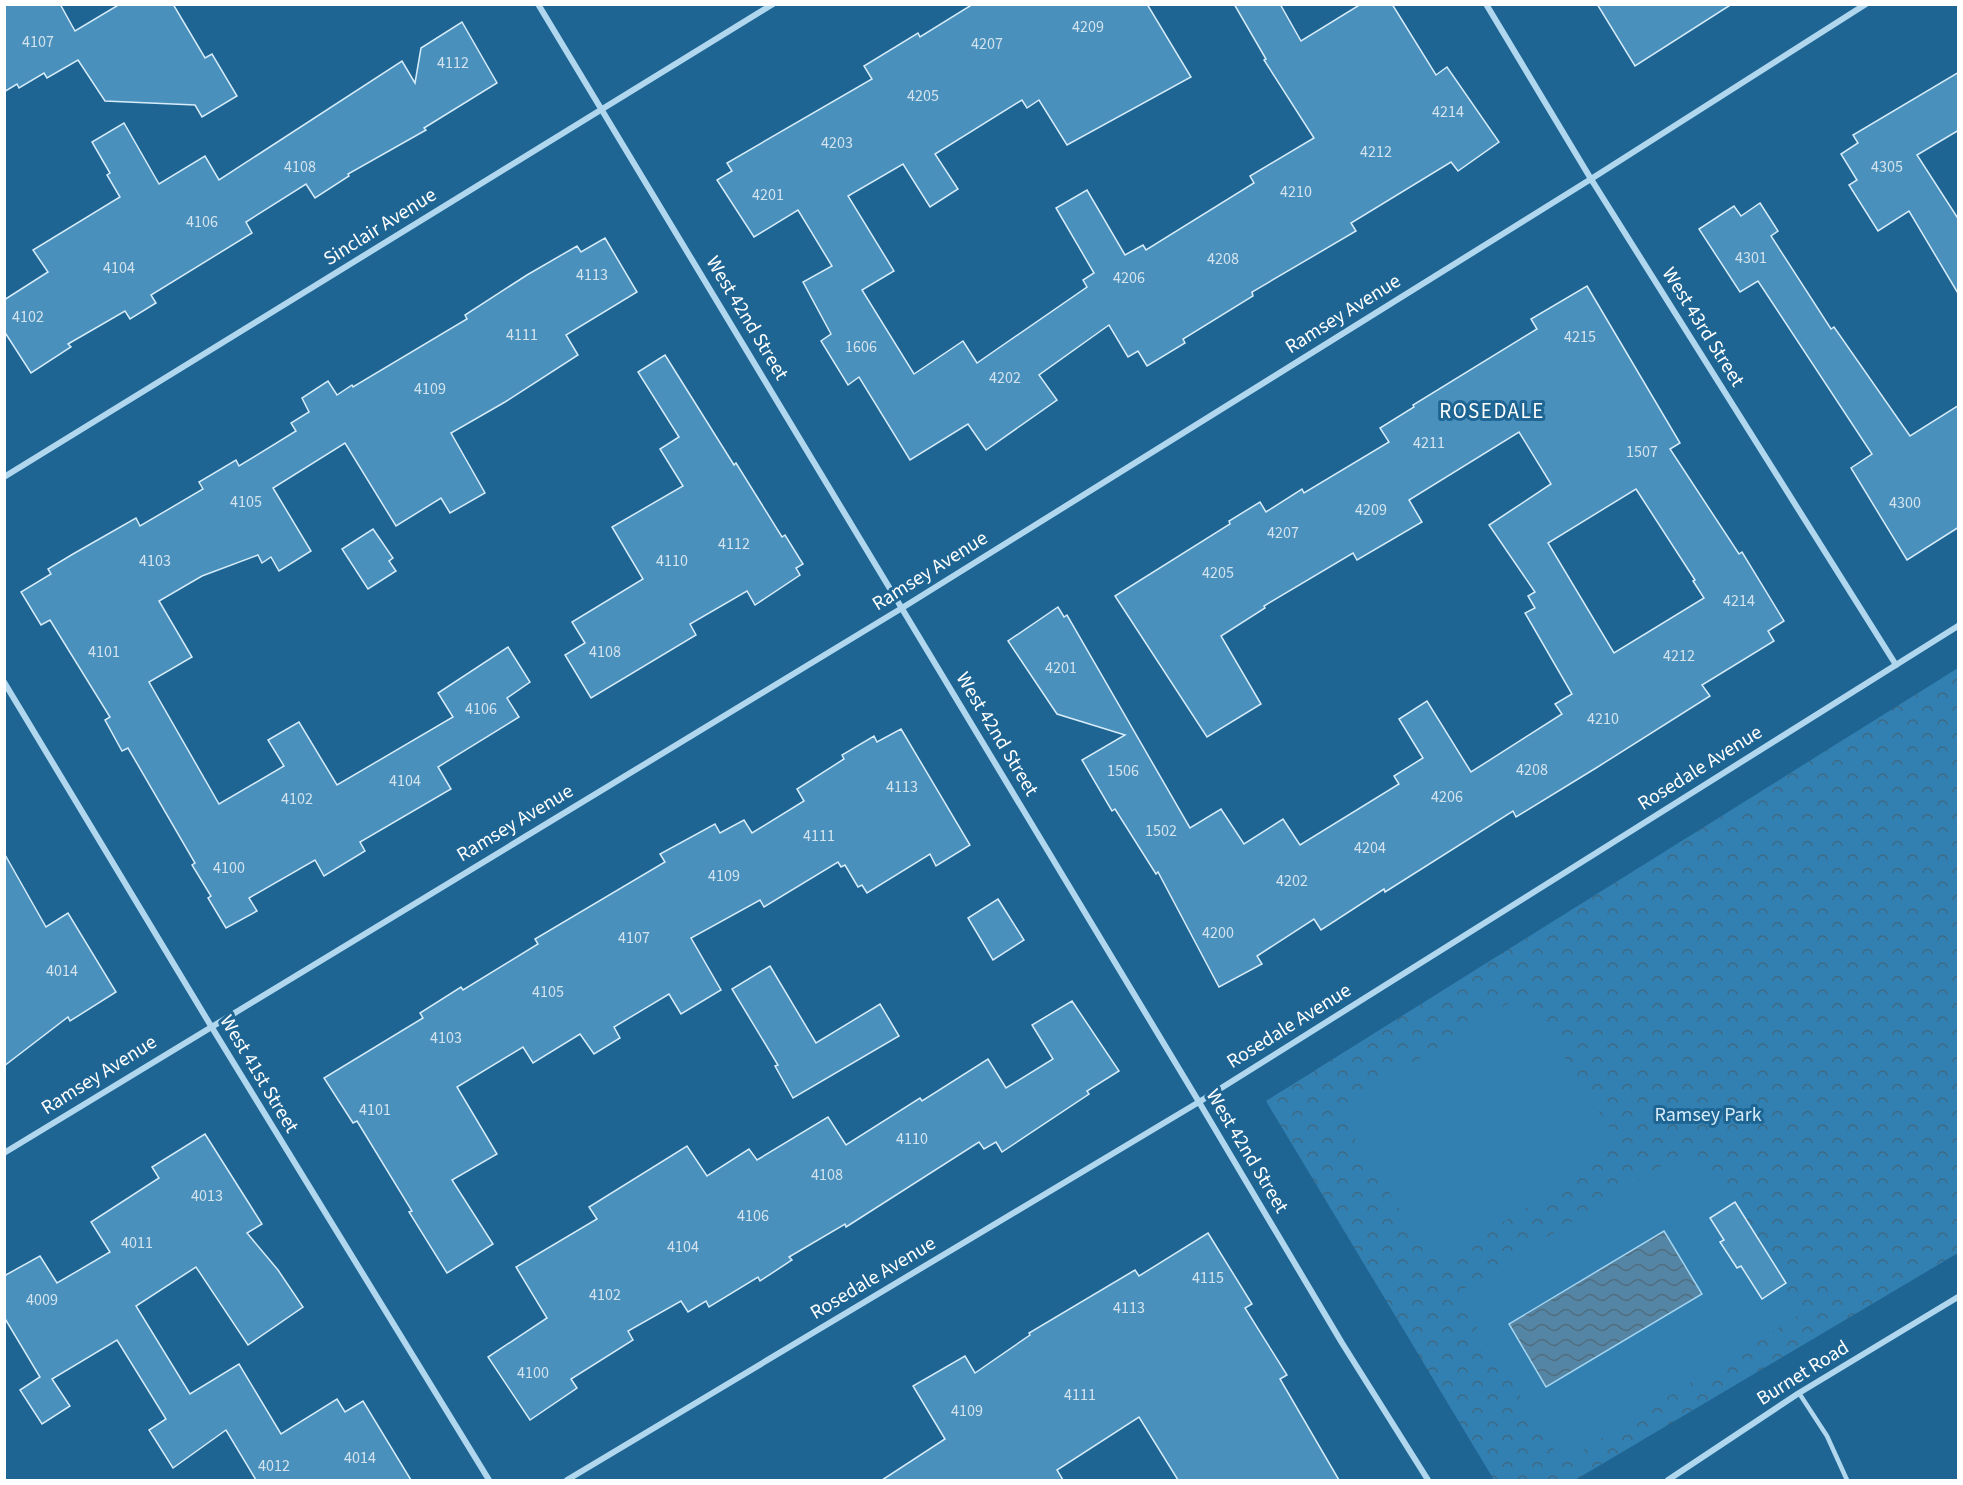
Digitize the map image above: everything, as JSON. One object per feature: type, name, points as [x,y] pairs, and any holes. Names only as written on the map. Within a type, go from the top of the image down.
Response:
[{"type":"street","name":"West 42nd Street","points":[[538,4],[1342,1343],[1428,1480]]},
{"type":"street","name":"Sinclair Avenue","points":[[4,477],[773,4]]},
{"type":"street","name":"West 43rd Street","points":[[1486,4],[1591,179],[1896,665]]},
{"type":"street","name":"Ramsey Avenue","points":[[4,1153],[902,608],[1591,179],[1866,4]]},
{"type":"street","name":"Rosedale Avenue","points":[[567,1480],[1199,1102],[1959,626]]},
{"type":"street","name":"West 41st Street","points":[[4,682],[489,1480]]},
{"type":"street","name":"Burnet Road","points":[[1668,1480],[1799,1393],[1959,1297]]},
{"type":"lane","points":[[1799,1393],[1827,1436],[1847,1480]]},
{"type":"green space","name":"Ramsey Park","points":[[1958,668],[1958,1253],[1575,1480],[1494,1480],[1266,1101]]},
{"type":"green space","points":[[1509,1003],[1532,1006],[1614,1135],[1605,1158],[1451,1255],[1427,1252],[1346,1124],[1352,1101]]},
{"type":"green space","points":[[1692,1147],[1802,1313],[1562,1463],[1456,1294]]},
{"type":"water","points":[[1664,1231],[1702,1294],[1546,1387],[1509,1324]]},
{"type":"building","points":[[4,4],[60,4],[75,31],[120,4],[173,4],[205,58],[212,54],[237,96],[202,117],[195,105],[105,101],[78,60],[47,78],[44,73],[19,88],[17,84],[4,92]]},
{"type":"building","points":[[973,4],[1147,4],[1191,77],[1067,145],[1039,100],[1027,108],[1022,100],[935,154],[958,189],[930,207],[903,164],[848,196],[894,271],[862,290],[914,374],[963,341],[977,363],[1087,287],[1083,280],[1094,273],[1056,208],[1087,190],[1125,255],[1143,245],[1146,250],[1254,183],[1250,176],[1314,138],[1264,60],[1266,59],[1234,4],[1280,4],[1301,41],[1361,4],[1392,4],[1436,75],[1447,67],[1499,142],[1458,171],[1451,162],[1351,223],[1356,231],[1252,292],[1253,296],[1183,339],[1185,343],[1147,366],[1138,351],[1128,357],[1109,325],[1039,375],[1057,400],[986,450],[968,424],[910,460],[859,377],[848,385],[821,341],[831,334],[803,282],[832,266],[798,210],[754,237],[717,180],[732,171],[727,163],[872,79],[864,66],[918,33],[920,37]]},
{"type":"building","points":[[1597,4],[1732,4],[1635,66]]},
{"type":"building","points":[[462,22],[497,83],[424,128],[426,130],[348,174],[349,176],[315,198],[306,184],[246,222],[252,233],[151,295],[156,303],[130,319],[125,311],[68,344],[71,347],[31,373],[4,331],[4,300],[48,272],[33,250],[120,197],[107,175],[110,173],[92,142],[124,123],[159,184],[205,156],[219,180],[402,61],[415,83],[421,48]]},
{"type":"building","points":[[1959,72],[1959,130],[1917,155],[1959,220],[1959,295],[1909,211],[1878,231],[1849,185],[1857,180],[1841,154],[1858,143],[1853,135]]},
{"type":"building","points":[[1760,203],[1778,231],[1771,236],[1831,329],[1834,327],[1910,436],[1959,405],[1959,527],[1907,560],[1851,468],[1872,454],[1758,281],[1740,292],[1699,229],[1734,206],[1741,216]]},
{"type":"building","points":[[605,238],[637,292],[566,335],[578,355],[505,402],[451,433],[485,493],[450,513],[441,498],[396,526],[345,443],[273,488],[311,551],[279,571],[271,557],[262,563],[258,555],[202,576],[159,601],[192,657],[149,682],[219,804],[284,766],[268,740],[299,722],[337,785],[453,717],[438,693],[508,647],[530,682],[507,698],[519,717],[438,767],[451,789],[360,842],[365,851],[324,876],[315,860],[249,898],[257,911],[226,928],[208,898],[211,896],[192,865],[195,863],[128,748],[122,751],[105,720],[110,717],[50,620],[41,625],[21,592],[51,574],[48,569],[73,554],[136,518],[140,526],[203,489],[199,482],[236,460],[239,466],[296,431],[291,423],[309,412],[302,398],[328,381],[337,395],[352,385],[353,387],[467,319],[465,315],[527,275],[577,246],[581,252]]},
{"type":"building","points":[[1587,286],[1680,443],[1670,449],[1739,554],[1742,552],[1784,621],[1768,631],[1774,641],[1702,685],[1710,696],[1516,817],[1513,811],[1321,930],[1314,919],[1257,956],[1262,964],[1219,987],[1158,872],[1156,874],[1115,809],[1112,811],[1082,760],[1125,735],[1057,714],[1008,641],[1058,607],[1064,617],[1067,615],[1190,828],[1221,809],[1244,844],[1283,819],[1300,845],[1399,784],[1394,776],[1423,758],[1399,719],[1427,701],[1471,772],[1562,714],[1555,704],[1572,694],[1525,613],[1535,608],[1528,596],[1535,592],[1489,525],[1551,484],[1519,432],[1409,500],[1422,522],[1357,560],[1353,553],[1264,606],[1265,608],[1221,636],[1261,704],[1207,737],[1115,596],[1230,524],[1229,521],[1260,502],[1266,512],[1302,489],[1304,493],[1389,442],[1380,428],[1414,407],[1413,405],[1537,329],[1531,319]],"holes":[[[1636,489],[1695,580],[1693,581],[1704,598],[1614,653],[1548,543]]]},
{"type":"building","points":[[665,355],[734,465],[736,463],[782,537],[785,535],[803,564],[796,568],[800,575],[755,605],[747,591],[690,624],[696,635],[591,698],[565,655],[585,643],[572,622],[643,579],[612,527],[683,486],[660,449],[679,437],[638,372]]},
{"type":"building","points":[[373,529],[393,558],[389,561],[396,571],[368,589],[342,549]]},
{"type":"building","points":[[901,729],[970,845],[936,866],[930,854],[867,893],[862,885],[858,887],[845,865],[841,867],[838,862],[764,907],[760,900],[691,938],[721,990],[681,1014],[669,994],[614,1027],[620,1038],[594,1054],[580,1034],[533,1063],[523,1047],[457,1087],[497,1154],[452,1180],[493,1244],[447,1273],[357,1121],[353,1123],[324,1078],[423,1018],[420,1013],[461,987],[463,990],[538,944],[535,939],[665,862],[660,854],[715,824],[720,833],[744,820],[752,833],[804,801],[797,789],[844,759],[842,755],[874,736],[877,742]]},
{"type":"building","points":[[4,853],[46,927],[68,913],[116,992],[70,1021],[68,1017],[4,1066]]},
{"type":"building","points":[[998,899],[1024,940],[993,960],[968,918]]},
{"type":"building","points":[[770,966],[816,1043],[880,1004],[899,1036],[793,1098],[775,1066],[778,1065],[732,989]]},
{"type":"building","points":[[1072,1001],[1119,1071],[1087,1091],[1089,1094],[1002,1152],[996,1142],[984,1149],[979,1142],[846,1227],[845,1224],[789,1257],[792,1260],[760,1281],[758,1277],[709,1307],[706,1301],[688,1312],[681,1301],[628,1331],[633,1340],[571,1379],[577,1388],[530,1420],[488,1357],[547,1318],[516,1267],[597,1219],[589,1207],[687,1146],[707,1176],[749,1149],[757,1160],[828,1117],[846,1145],[920,1098],[922,1101],[988,1059],[1006,1088],[1053,1059],[1032,1025]]},
{"type":"building","points":[[205,1134],[262,1224],[247,1233],[278,1270],[303,1307],[248,1345],[196,1267],[136,1306],[190,1394],[239,1364],[281,1434],[337,1399],[345,1412],[363,1401],[411,1480],[256,1480],[226,1430],[173,1468],[149,1430],[166,1419],[117,1340],[52,1379],[70,1406],[42,1424],[20,1390],[40,1377],[4,1317],[4,1276],[40,1256],[57,1283],[110,1252],[91,1222],[159,1178],[152,1167]]},
{"type":"building","points":[[1735,1202],[1786,1283],[1762,1299],[1741,1266],[1737,1268],[1720,1242],[1724,1240],[1710,1218]]},
{"type":"building","points":[[1208,1233],[1252,1304],[1245,1308],[1287,1375],[1280,1379],[1339,1480],[1178,1480],[1139,1417],[1057,1470],[1063,1480],[882,1480],[945,1439],[913,1386],[965,1356],[975,1373],[1030,1335],[1029,1333],[1135,1270],[1139,1276]]},
{"type":"district","name":"ROSEDALE","points":[[1492,411]]}]
